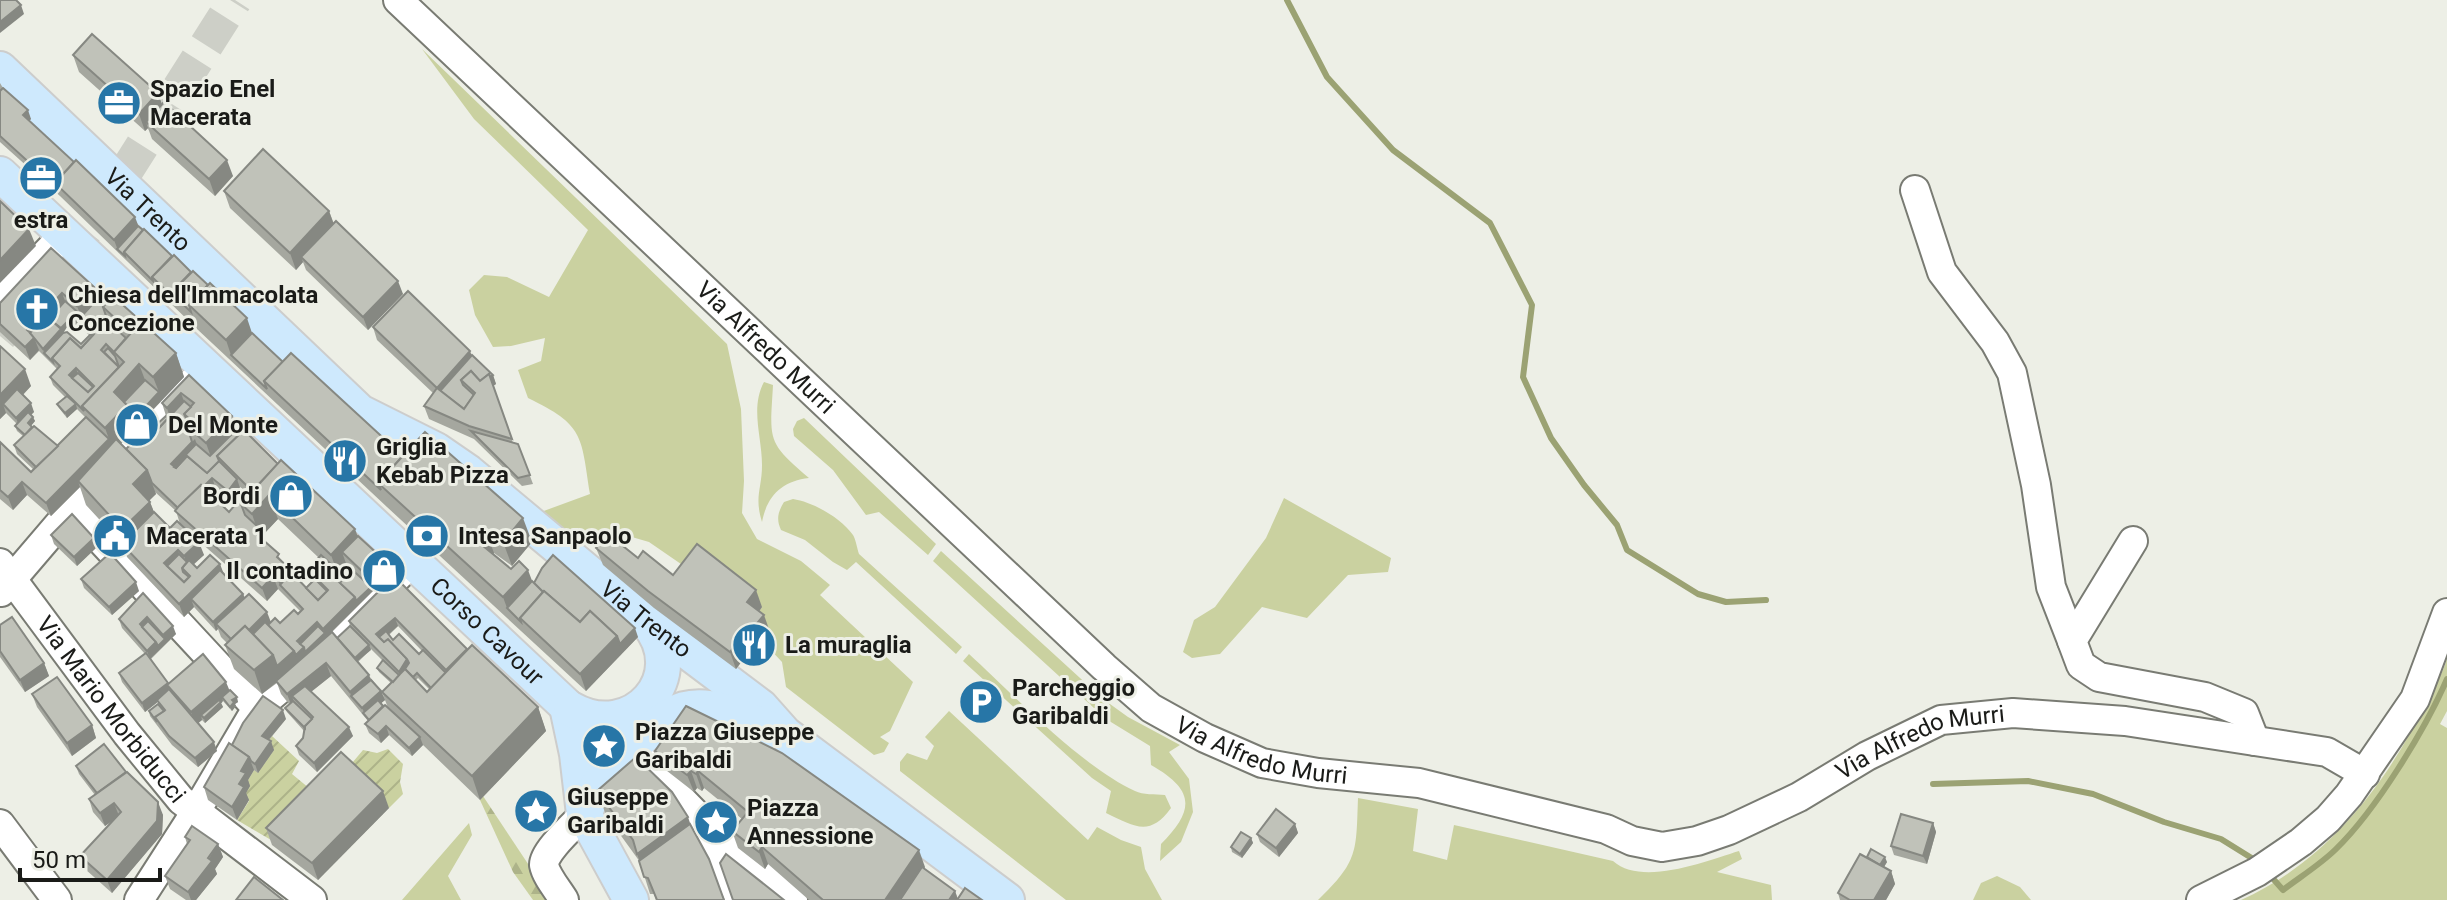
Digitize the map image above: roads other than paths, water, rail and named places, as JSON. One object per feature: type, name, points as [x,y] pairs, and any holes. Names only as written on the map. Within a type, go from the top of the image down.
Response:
[{"type":"main road","name":"Via Trento","points":[[0,69],[360,412],[436,450],[468,472],[644,619],[761,707],[785,734]]},
{"type":"main road","name":"Corso Cavour","points":[[0,174],[623,759]]},
{"type":"main road","points":[[584,814],[595,791],[623,759],[655,709],[662,672],[662,652],[654,631],[644,619]]},
{"type":"main road","points":[[567,707],[589,717],[619,718],[637,710],[717,709],[785,734],[1007,900]]},
{"type":"main road","points":[[567,707],[577,754],[584,814],[631,900]]},
{"type":"street","name":"Via Alfredo Murri","points":[[398,0],[1104,667],[1151,708],[1205,738],[1262,763],[1318,773],[1419,783],[1606,829],[1632,841],[1662,847],[1697,841],[1729,830],[1799,797],[1867,756],[1941,720],[2013,713],[2125,721],[2327,752],[2357,784]]},
{"type":"street","points":[[1915,190],[1942,272],[1995,342],[2012,373],[2036,485],[2051,587],[2081,665],[2099,677],[2205,697],[2244,713],[2255,741]]},
{"type":"street","points":[[0,301],[64,234]]},
{"type":"street","points":[[4,578],[206,367]]},
{"type":"street","points":[[72,509],[257,708]]},
{"type":"street","points":[[2072,641],[2133,541]]},
{"type":"street","points":[[139,900],[257,708],[317,658],[413,561]]},
{"type":"street","name":"Via Mario Morbiducci","points":[[4,578],[153,768],[195,813],[312,900]]},
{"type":"street","points":[[2205,898],[2257,872],[2328,819],[2357,784],[2415,699],[2447,613]]},
{"type":"street","points":[[653,775],[647,753],[655,709]]},
{"type":"street","points":[[623,759],[638,771],[653,775],[699,817],[728,876],[793,900]]},
{"type":"street","points":[[564,900],[544,868],[544,861],[584,814]]},
{"type":"street","points":[[0,824],[57,900]]},
{"type":"waterway","points":[[1287,0],[1327,77],[1393,150],[1490,223],[1532,305],[1523,377],[1551,438],[1617,525],[1627,550],[1698,594],[1726,602],[1766,600]]},
{"type":"waterway","points":[[2268,873],[2283,890],[2324,860],[2351,833],[2398,768],[2447,679]]},
{"type":"waterway","points":[[1933,784],[2028,781],[2093,794],[2164,822],[2221,839],[2258,862]]},
{"type":"tunnel","points":[[0,336],[71,251],[109,198],[235,0]]},
{"type":"place","name":"Spazio Enel Macerata","points":[[119,103]]},
{"type":"place","name":"estra","points":[[41,178]]},
{"type":"place","name":"Chiesa dell'Immacolata Concezione","points":[[37,309]]},
{"type":"place","name":"Del Monte","points":[[137,425]]},
{"type":"place","name":"Griglia Kebab Pizza","points":[[345,461]]},
{"type":"place","name":"Bordi","points":[[291,496]]},
{"type":"place","name":"Macerata 1","points":[[115,536]]},
{"type":"place","name":"Intesa Sanpaolo","points":[[427,536]]},
{"type":"place","name":"Il contadino","points":[[384,571]]},
{"type":"place","name":"La muraglia","points":[[754,645]]},
{"type":"place","name":"Parcheggio Garibaldi","points":[[981,702]]},
{"type":"place","name":"Piazza Giuseppe Garibaldi","points":[[604,746]]},
{"type":"place","name":"Giuseppe Garibaldi","points":[[536,811]]},
{"type":"place","name":"Piazza Annessione","points":[[716,822]]}]
